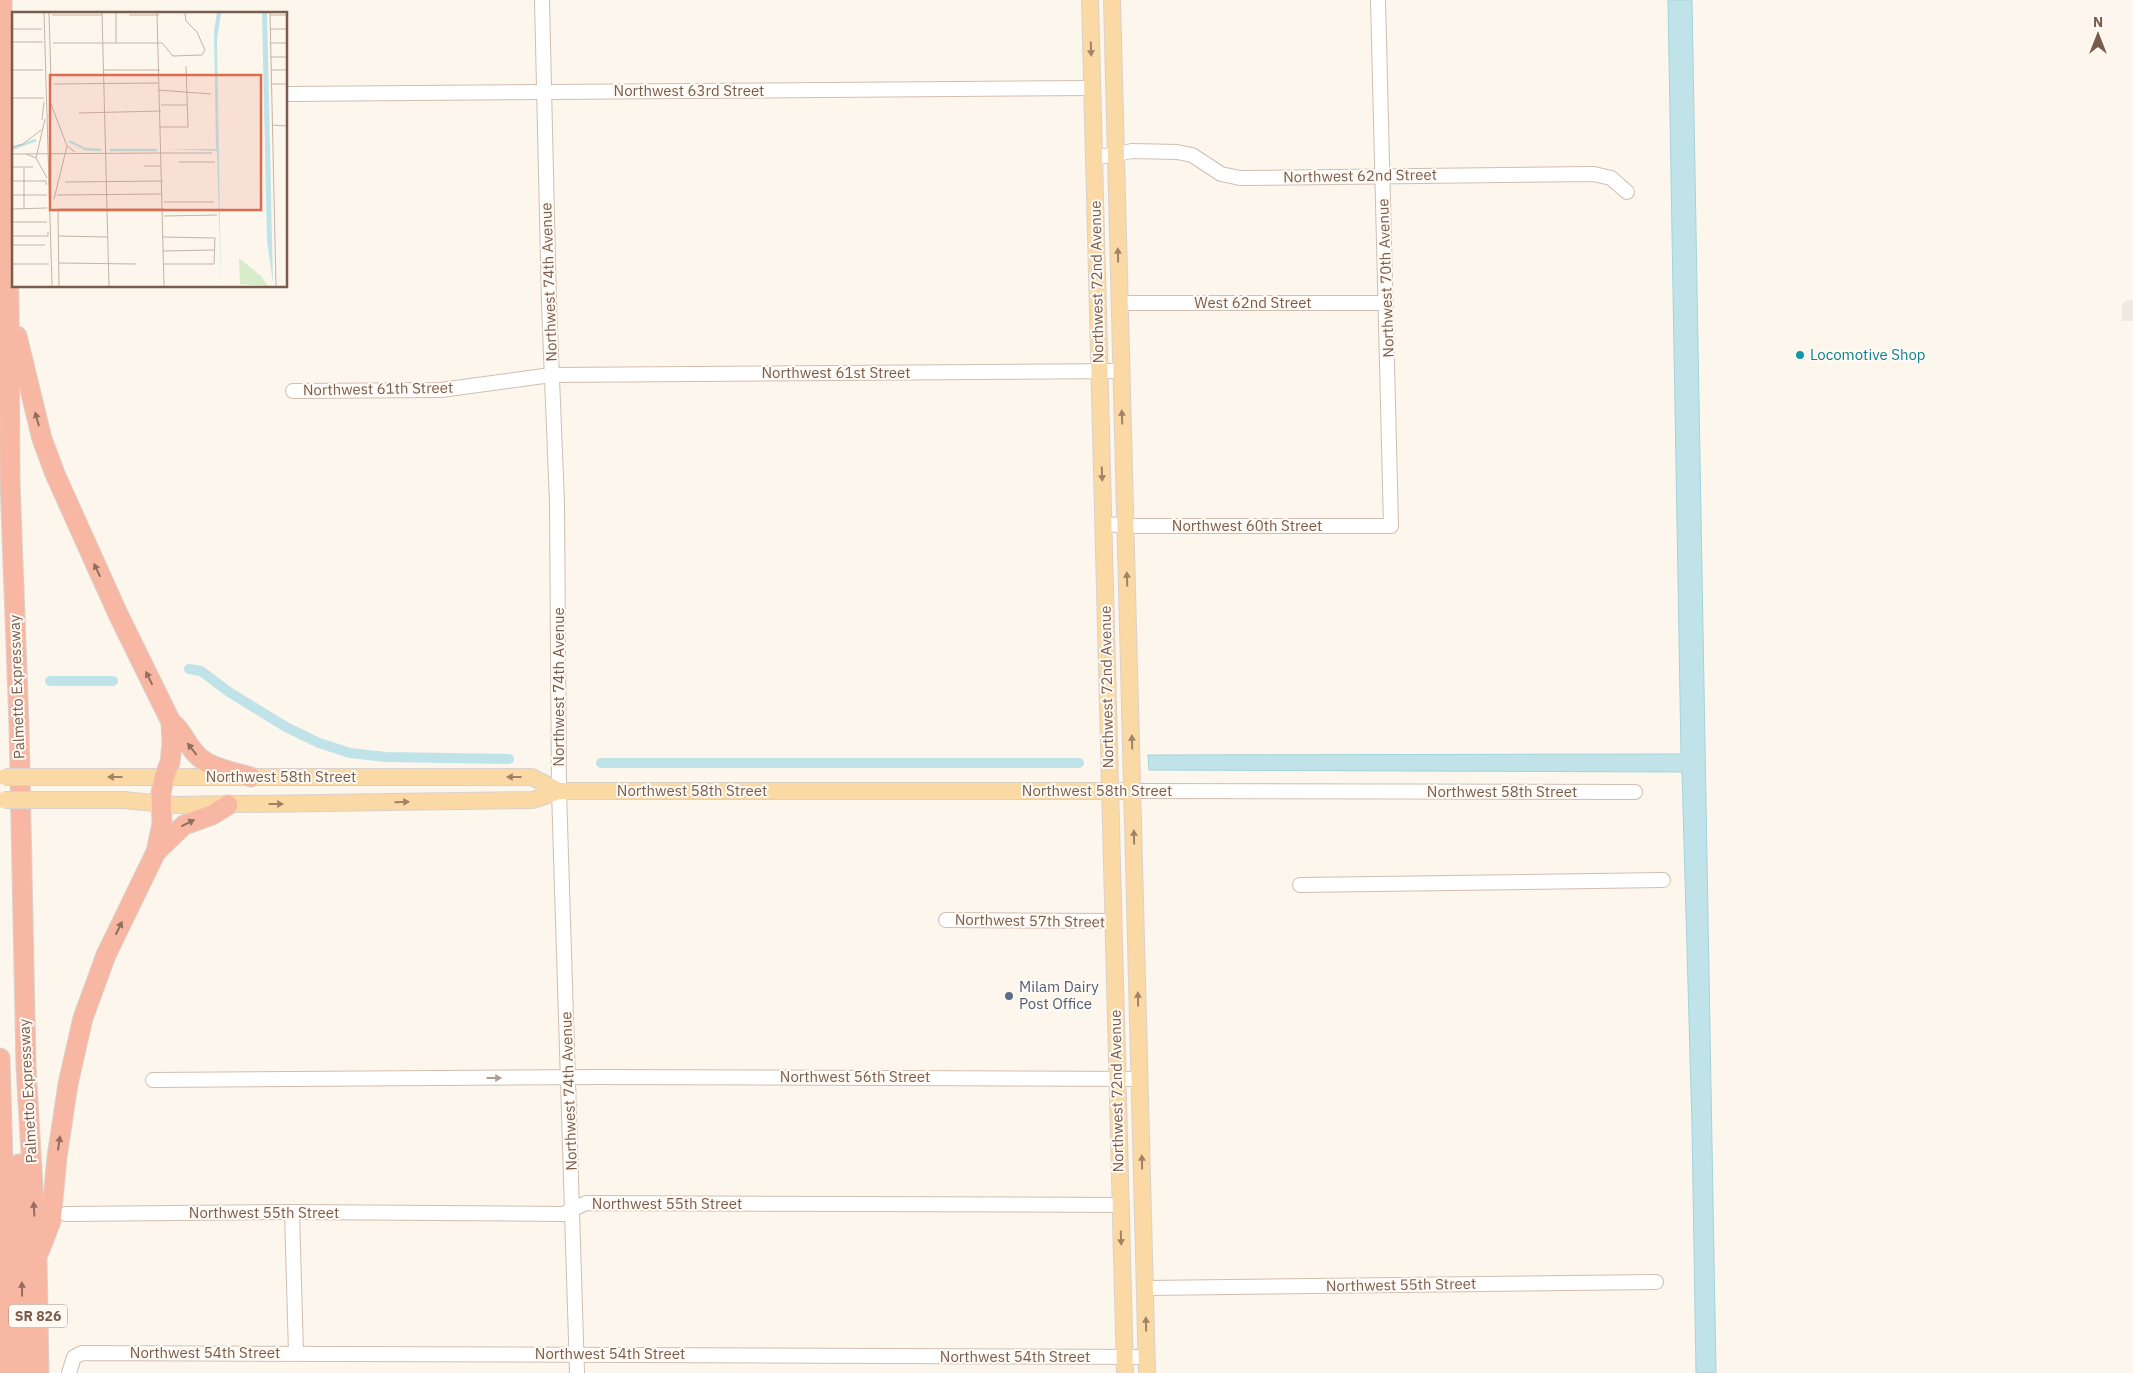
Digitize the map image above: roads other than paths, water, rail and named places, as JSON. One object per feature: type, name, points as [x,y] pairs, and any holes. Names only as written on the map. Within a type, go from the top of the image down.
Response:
[{"type":"highway","name":"Palmetto Expressway","points":[[2,0],[9,300],[10,481],[19,726],[26,1066],[37,1258],[39,1373]]},
{"type":"highway","points":[[9,300],[40,430],[55,474],[113,605],[171,722],[181,730],[190,748],[205,761],[217,768],[250,777]]},
{"type":"highway","points":[[0,386],[24,1373]]},
{"type":"highway","points":[[37,1258],[51,1221],[57,1158],[68,1084],[84,1018],[106,955],[156,852],[162,824],[161,804],[164,778],[171,754],[171,722]]},
{"type":"highway","points":[[156,852],[184,824],[212,815],[228,805]]},
{"type":"highway","points":[[0,1058],[9,1373]]},
{"type":"main road","name":"Northwest 72nd Avenue","points":[[1090,0],[1125,1365]]},
{"type":"main road","name":"Northwest 72nd Avenue","points":[[1112,0],[1147,1365]]},
{"type":"main road","name":"Northwest 58th Street","points":[[0,777],[532,777],[559,791]]},
{"type":"main road","name":"Northwest 58th Street","points":[[0,800],[123,800],[161,804],[228,805],[533,800],[559,791],[1133,791]]},
{"type":"street","name":"Northwest 74th Avenue","points":[[542,0],[557,502],[559,791],[577,1373]]},
{"type":"street","name":"Northwest 70th Avenue","points":[[1378,0],[1392,526]]},
{"type":"street","name":"Northwest 63rd Street","points":[[288,94],[1092,88]]},
{"type":"street","name":"Northwest 62nd Street","points":[[1094,158],[1132,151],[1184,153],[1197,158],[1214,171],[1240,178],[1594,174],[1611,178],[1627,192]]},
{"type":"street","name":"West 62nd Street","points":[[1120,303],[1386,303]]},
{"type":"street","name":"Northwest 61st Street","points":[[552,375],[1122,371]]},
{"type":"street","name":"Northwest 61th Street","points":[[293,391],[441,390],[552,375]]},
{"type":"street","name":"Northwest 60th Street","points":[[1103,524],[1126,526],[1392,526]]},
{"type":"street","name":"Northwest 58th Street","points":[[1133,791],[1635,792]]},
{"type":"street","points":[[1300,885],[1663,880]]},
{"type":"street","name":"Northwest 57th Street","points":[[946,920],[1113,922]]},
{"type":"street","name":"Northwest 56th Street","points":[[153,1080],[445,1078],[1140,1079]]},
{"type":"street","name":"Northwest 55th Street","points":[[66,1214],[292,1212],[563,1214],[586,1203],[1120,1205]]},
{"type":"street","points":[[292,1212],[296,1354]]},
{"type":"street","name":"Northwest 55th Street","points":[[1146,1288],[1656,1282]]},
{"type":"street","name":"Northwest 54th Street","points":[[69,1373],[74,1357],[82,1353],[577,1354],[1147,1365]]},
{"type":"water","points":[[1668,0],[1692,0],[1716,1373],[1696,1373],[1692,1125],[1682,772],[1149,770],[1148,755],[1681,754]]},
{"type":"waterway","points":[[189,669],[201,671],[229,692],[286,727],[319,743],[350,753],[386,757],[509,759]]},
{"type":"waterway","points":[[50,681],[113,681]]},
{"type":"waterway","points":[[601,763],[1079,763]]},
{"type":"place","name":"Locomotive Shop","points":[[1800,355]]},
{"type":"place","name":"Milam Dairy Post Office","points":[[1009,996]]}]
